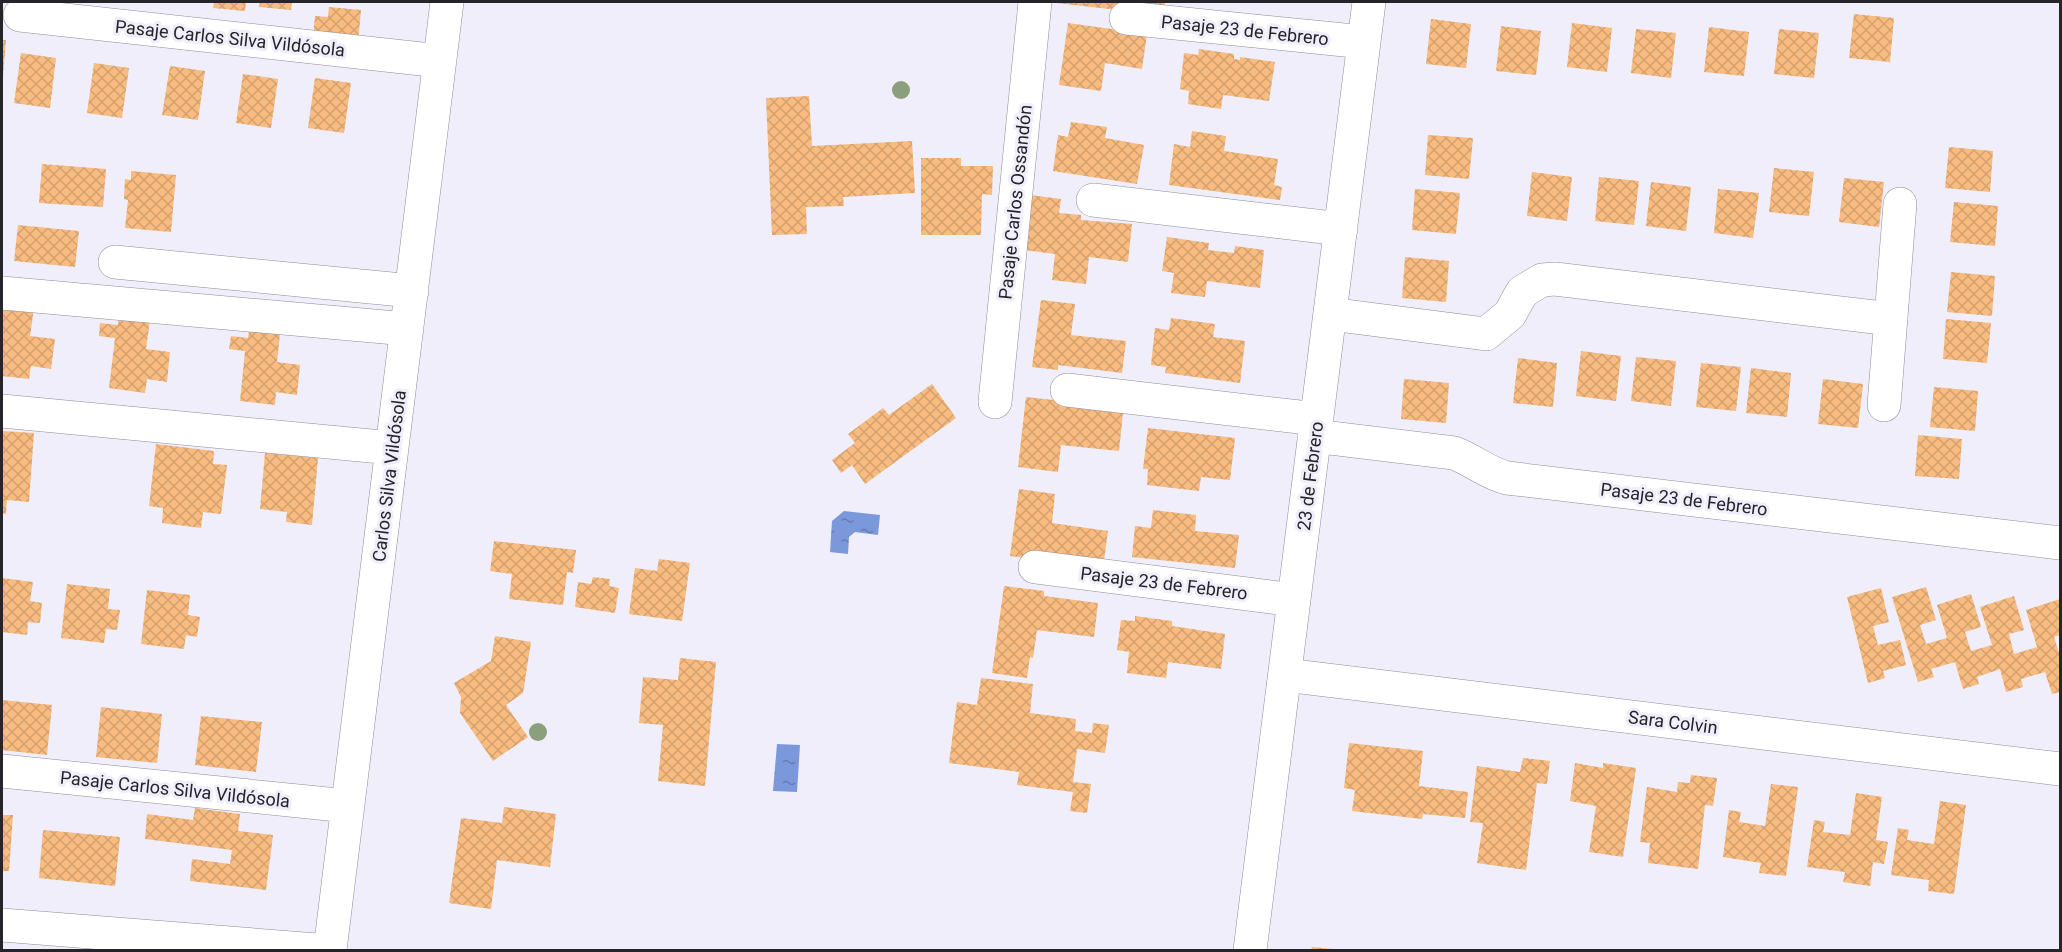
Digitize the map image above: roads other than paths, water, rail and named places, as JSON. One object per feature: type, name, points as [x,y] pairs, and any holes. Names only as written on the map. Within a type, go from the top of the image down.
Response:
[{"type":"street","name":"Carlos Silva Vildósola","points":[[330,951],[447,2]]},
{"type":"street","name":"Pasaje Carlos Ossandón","points":[[995,402],[1035,2]]},
{"type":"street","name":"23 de Febrero","points":[[1250,951],[1369,2]]},
{"type":"street","name":"Pasaje Carlos Silva Vildósola","points":[[20,15],[440,61]]},
{"type":"street","name":"Pasaje 23 de Febrero","points":[[1126,18],[1364,42]]},
{"type":"street","points":[[1093,200],[1341,229]]},
{"type":"street","points":[[1884,405],[1900,204]]},
{"type":"street","points":[[115,262],[412,291]]},
{"type":"street","points":[[1330,314],[1486,334],[1510,314],[1522,291],[1542,280],[1556,279],[1891,319]]},
{"type":"street","points":[[2,293],[407,329]]},
{"type":"street","name":"Pasaje 23 de Febrero","points":[[1067,390],[1316,427],[1454,453],[1469,458],[1492,474],[1507,478],[2061,543]]},
{"type":"street","points":[[2,411],[392,448]]},
{"type":"street","name":"Pasaje 23 de Febrero","points":[[1035,567],[1294,600]]},
{"type":"street","name":"Sara Colvin","points":[[1285,675],[2061,770]]},
{"type":"street","name":"Pasaje Carlos Silva Vildósola","points":[[2,771],[348,806]]},
{"type":"street","points":[[2,925],[317,951]]},
{"type":"water","points":[[844,511],[880,515],[878,535],[855,532],[849,537],[848,554],[830,552],[832,521]]},
{"type":"water","points":[[777,744],[800,745],[797,792],[773,791]]}]
